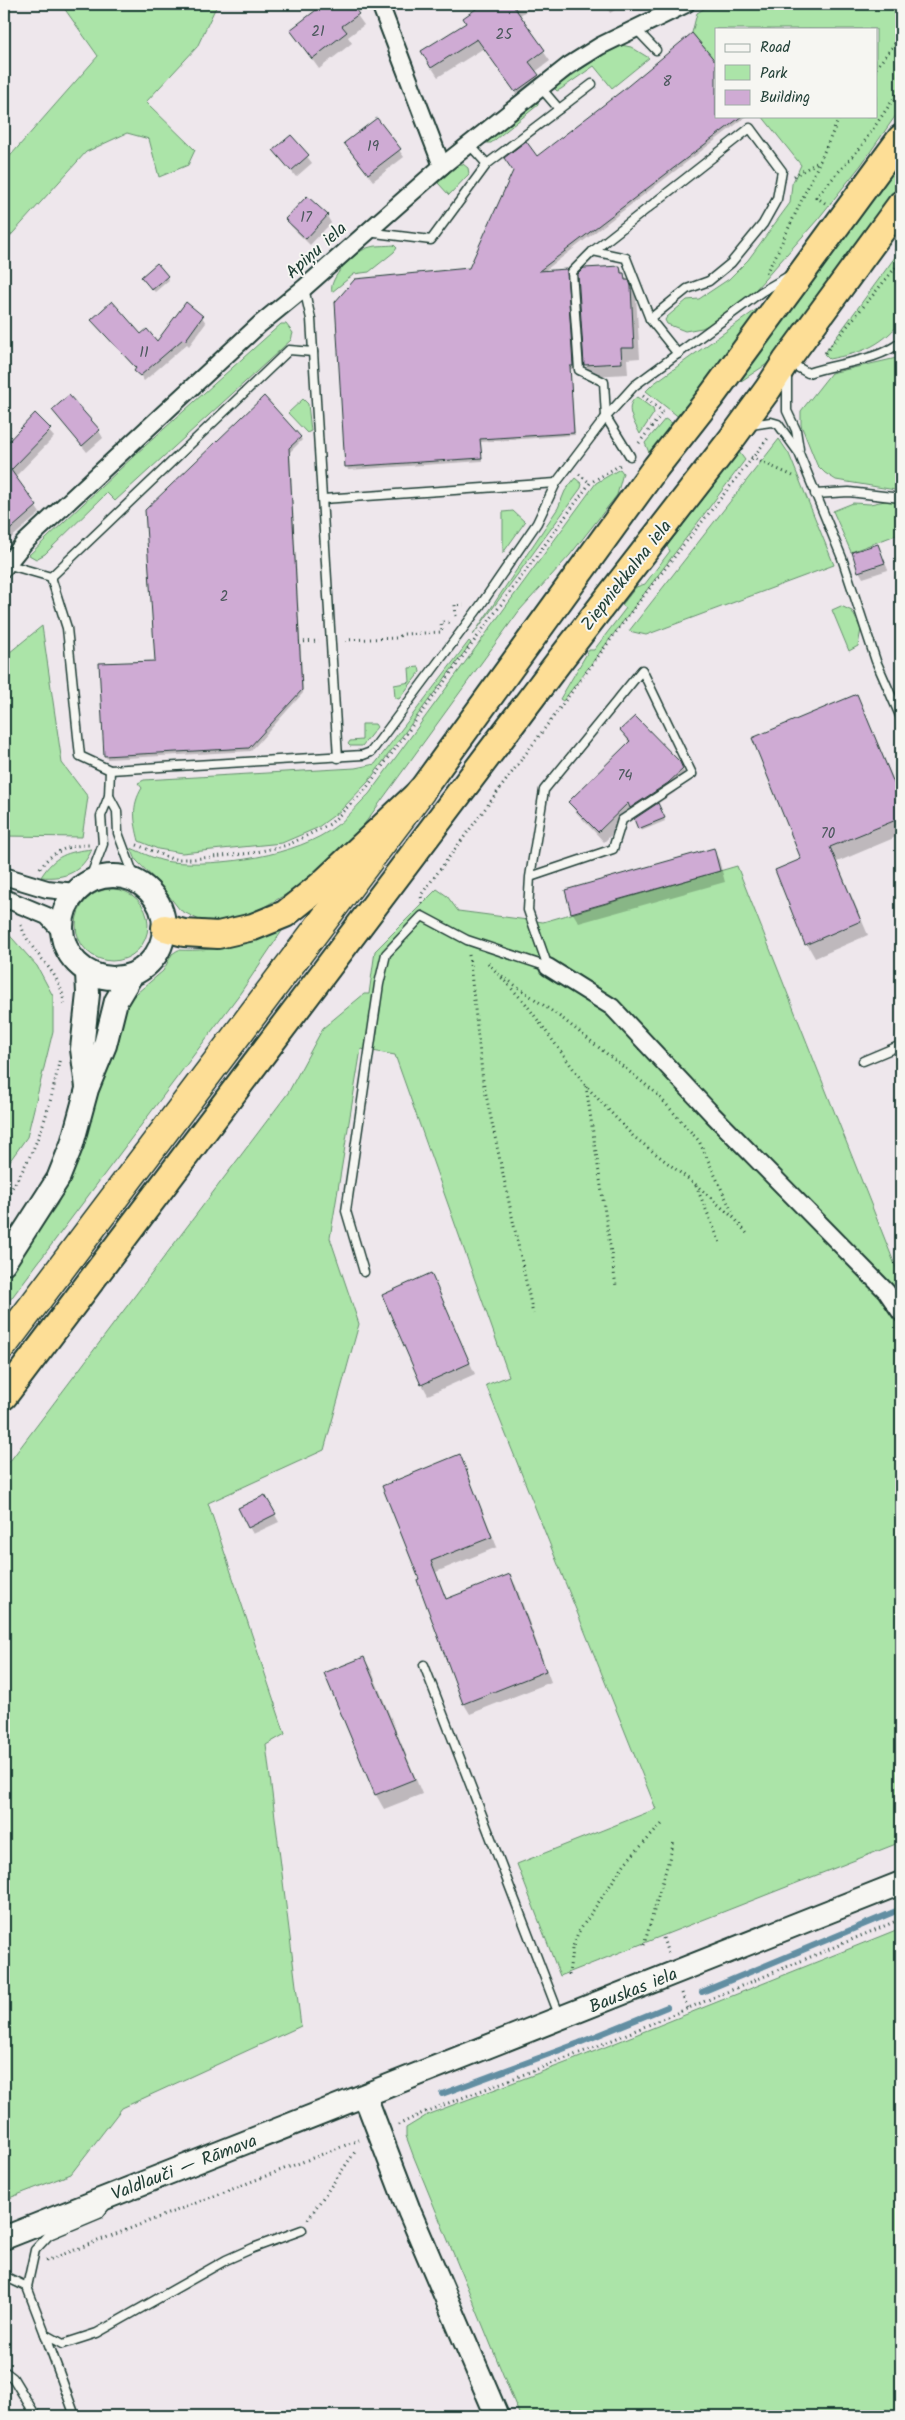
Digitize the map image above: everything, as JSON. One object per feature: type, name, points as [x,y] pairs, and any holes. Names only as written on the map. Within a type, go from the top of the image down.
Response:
[{"type":"highway","points":[[4,1344],[421,791],[656,467],[710,398],[901,138]]},
{"type":"highway","name":"Ziepniekkalna iela","points":[[4,1396],[560,660],[730,440],[768,389],[786,360],[901,204]]},
{"type":"highway","points":[[165,928],[184,933],[218,935],[253,927],[285,914],[320,886],[421,791]]},
{"type":"main road","points":[[104,877],[136,881],[150,890],[159,902],[165,928],[157,954],[146,967],[131,976],[117,979],[101,978],[87,972],[75,962],[67,949],[60,930],[64,912],[82,887],[104,877]]},
{"type":"main road","points":[[87,972],[88,994],[82,1049],[87,1089]]},
{"type":"main road","points":[[4,1263],[58,1179],[72,1144],[87,1089],[105,1045],[116,1001],[131,976]]},
{"type":"main road","name":"Bauskas iela","points":[[365,2096],[901,1884]]},
{"type":"main road","points":[[365,2096],[410,2214],[497,2416]]},
{"type":"main road","name":"Valdlauči — Rāmava","points":[[4,2238],[365,2096]]},
{"type":"street","points":[[380,4],[442,166]]},
{"type":"street","name":"Apiņu iela","points":[[5,565],[24,543],[260,324],[304,288],[442,166],[540,87],[600,46],[686,4]]},
{"type":"street","points":[[4,876],[48,889],[82,887]]},
{"type":"street","points":[[4,898],[47,916],[60,930]]},
{"type":"street","points":[[548,967],[612,1007],[713,1115],[886,1291],[901,1313]]},
{"type":"lane","points":[[636,29],[656,50]]},
{"type":"lane","points":[[366,232],[431,240],[487,164],[592,84]]},
{"type":"lane","points":[[540,87],[559,109]]},
{"type":"lane","points":[[630,456],[606,417],[604,382],[579,370],[572,272],[593,251],[750,128],[782,171],[776,198],[763,224],[731,262],[709,281],[687,289],[650,319]]},
{"type":"lane","points":[[469,144],[487,164]]},
{"type":"lane","points":[[593,251],[626,258],[650,319],[678,354]]},
{"type":"lane","points":[[50,577],[68,628],[80,756],[110,770],[338,758],[363,755],[371,752],[480,606],[537,523],[556,483],[606,417],[634,386],[761,292],[808,264]]},
{"type":"lane","points":[[304,288],[311,319],[338,758]]},
{"type":"lane","points":[[786,360],[808,373],[826,367],[854,362],[895,347],[901,342]]},
{"type":"lane","points":[[50,577],[289,350],[313,352]]},
{"type":"lane","points":[[786,360],[787,411],[796,430],[800,453],[842,558],[876,662],[901,718]]},
{"type":"lane","points":[[730,440],[750,426],[765,422],[778,424],[800,453]]},
{"type":"lane","points":[[323,499],[556,483]]},
{"type":"lane","points":[[815,494],[850,492],[901,498]]},
{"type":"lane","points":[[5,565],[50,577]]},
{"type":"lane","points":[[530,877],[613,849],[622,820],[692,774],[642,670],[544,790],[530,877],[528,910],[548,967]]},
{"type":"lane","points":[[82,887],[103,844],[101,816],[110,796],[110,770]]},
{"type":"lane","points":[[110,796],[117,811],[118,833],[136,881]]},
{"type":"lane","points":[[364,1272],[346,1211],[379,984],[386,954],[422,916],[467,940],[548,967]]},
{"type":"lane","points":[[863,1061],[901,1045]]},
{"type":"lane","points":[[424,1665],[561,2018]]},
{"type":"lane","points":[[75,2416],[27,2287],[35,2250],[49,2235],[99,2214],[115,2194]]},
{"type":"lane","points":[[45,2334],[63,2344],[97,2333],[226,2260],[302,2230]]},
{"type":"lane","points":[[4,2276],[27,2287]]},
{"type":"lane","points":[[4,2371],[12,2378],[36,2416]]},
{"type":"path","points":[[878,65],[897,40],[899,4]]},
{"type":"path","points":[[816,197],[860,148],[901,88]]},
{"type":"path","points":[[780,180],[802,173],[820,161],[839,118]]},
{"type":"path","points":[[808,373],[901,261]]},
{"type":"path","points":[[421,895],[628,616],[778,424]]},
{"type":"path","points":[[752,457],[796,478],[811,482]]},
{"type":"path","points":[[299,642],[396,638],[404,634],[442,632],[441,622],[452,622],[456,618],[456,606],[480,606]]},
{"type":"path","points":[[492,787],[499,791]]},
{"type":"path","points":[[38,870],[50,856],[59,851],[69,847],[93,845]]},
{"type":"path","points":[[21,921],[26,938],[56,977],[63,996],[64,1011]]},
{"type":"path","points":[[467,940],[526,1004],[586,1086],[633,1136],[696,1185],[735,1219],[749,1236]]},
{"type":"path","points":[[467,940],[483,1081],[501,1174],[533,1314]]},
{"type":"path","points":[[495,971],[563,1018],[656,1093],[698,1141],[735,1219]]},
{"type":"path","points":[[4,1200],[26,1167],[41,1135],[52,1099],[62,1049]]},
{"type":"path","points":[[586,1086],[616,1286]]},
{"type":"path","points":[[696,1185],[721,1245]]},
{"type":"path","points":[[569,1975],[572,1949],[578,1933],[625,1863],[662,1824]]},
{"type":"path","points":[[644,1945],[674,1842]]},
{"type":"path","points":[[33,2266],[380,2132],[424,2112],[598,2046],[901,1919]]},
{"type":"path","points":[[302,2230],[310,2214],[355,2152]]},
{"type":"green space","points":[[56,4],[220,4],[215,9],[197,47],[146,102],[195,150],[188,165],[159,177],[149,139],[127,133],[86,152],[4,243],[4,163],[98,56],[64,8]]},
{"type":"green space","points":[[712,4],[901,4],[901,108],[861,165],[818,219],[749,297],[715,322],[702,328],[685,331],[667,324],[665,320],[687,300],[699,299],[729,279],[748,260],[790,203],[792,184],[801,165],[764,118],[878,118],[878,28],[715,28],[715,61],[692,33],[697,13]]},
{"type":"green space","points":[[621,45],[631,47],[649,58],[612,88],[594,66],[561,89],[557,91],[554,88],[599,57],[600,52]]},
{"type":"green space","points":[[538,99],[538,105],[491,143],[483,143]]},
{"type":"green space","points":[[901,156],[901,185],[767,364],[729,389]]},
{"type":"green space","points":[[459,164],[463,164],[468,168],[469,174],[449,195],[438,183]]},
{"type":"green space","points":[[394,245],[397,248],[394,252],[369,272],[354,274],[332,292],[332,286],[338,273],[355,255],[370,247]]},
{"type":"green space","points":[[901,249],[900,323],[876,344],[859,352],[829,359],[824,354]]},
{"type":"green space","points":[[764,304],[680,418],[646,391],[653,384]]},
{"type":"green space","points":[[281,324],[286,324],[293,333],[291,340],[115,501],[107,493],[45,554],[36,559],[29,555],[136,454]]},
{"type":"green space","points":[[901,357],[901,491],[836,480],[817,465],[801,425],[801,411],[831,373]]},
{"type":"green space","points":[[637,397],[653,409],[654,413],[640,434],[630,409]]},
{"type":"green space","points":[[303,399],[308,404],[311,431],[307,433],[288,413]]},
{"type":"green space","points":[[665,419],[674,424],[650,455],[645,443]]},
{"type":"green space","points":[[779,439],[789,454],[834,565],[646,635],[629,631]]},
{"type":"green space","points":[[739,452],[745,460],[563,701],[560,699],[589,650],[594,650],[626,608],[622,605],[636,587],[645,584],[670,551],[667,546]]},
{"type":"green space","points":[[620,469],[623,473],[617,495],[570,555],[519,611],[360,830],[332,862],[299,887],[234,924],[205,923],[180,910],[162,887],[136,860],[131,848],[171,862],[211,863],[234,861],[279,852],[301,845],[340,823],[369,794],[596,483]]},
{"type":"green space","points":[[575,478],[582,484],[581,488],[473,635],[558,508],[565,491]]},
{"type":"green space","points":[[890,500],[901,505],[901,533],[851,552],[833,511],[853,503],[870,504]]},
{"type":"green space","points":[[513,511],[525,522],[503,553],[503,512]]},
{"type":"green space","points":[[841,606],[852,611],[861,629],[858,646],[849,651],[832,610]]},
{"type":"green space","points":[[42,626],[62,763],[88,797],[82,837],[4,836],[4,657]]},
{"type":"green space","points":[[469,641],[471,643],[368,782],[340,811],[317,828],[282,843],[182,853],[158,849],[139,841],[134,814],[136,801],[142,788],[138,783],[144,780],[355,768],[375,764]]},
{"type":"green space","points":[[419,667],[420,672],[399,699],[395,698],[394,685],[410,682],[409,668]]},
{"type":"green space","points":[[362,724],[375,724],[377,727],[362,746],[350,746],[348,744],[350,741],[362,740]]},
{"type":"green space","points":[[92,849],[83,863],[72,872],[58,877],[41,877],[51,864],[62,856]]},
{"type":"green space","points":[[737,866],[901,1280],[901,1842],[560,1976],[517,1864],[656,1809],[486,1385],[509,1376],[395,1055],[361,1049],[330,1238],[359,1324],[324,1450],[208,1503],[285,1734],[266,1745],[301,2026],[122,2108],[71,2174],[4,2200],[4,1469],[288,1093],[323,1028],[364,994],[369,994],[375,951],[437,889],[447,896],[458,911],[543,922]]},
{"type":"green space","points":[[112,889],[132,895],[142,905],[148,925],[142,945],[132,955],[112,961],[92,955],[82,945],[76,925],[82,905],[92,895]]},
{"type":"green space","points":[[284,928],[241,992],[4,1308],[4,1276],[57,1205],[82,1147],[97,1090],[124,1011],[131,998],[163,971],[172,954],[178,950],[219,948],[258,938]]},
{"type":"green space","points":[[4,929],[37,966],[53,996],[53,1031],[27,1137],[4,1169]]},
{"type":"green space","points":[[901,1928],[901,2416],[520,2416],[413,2155],[406,2136],[406,2128],[429,2114],[568,2062]]},
{"type":"building","points":[[324,4],[351,4],[359,14],[342,26],[347,32],[312,59],[290,30]]},
{"type":"building","points":[[483,4],[512,4],[545,50],[529,62],[539,75],[515,92],[477,39],[431,68],[421,51],[466,23],[463,18]]},
{"type":"building","points":[[692,33],[715,61],[715,118],[739,118],[539,271],[567,269],[573,366],[570,366],[574,433],[480,439],[482,458],[345,467],[335,302],[355,279],[469,268],[513,171],[504,158],[526,141],[537,156],[623,90]]},
{"type":"building","points":[[377,118],[401,149],[368,174],[344,143]]},
{"type":"building","points":[[291,135],[309,155],[291,171],[273,150]]},
{"type":"building","points":[[307,196],[328,215],[306,239],[285,219]]},
{"type":"building","points":[[157,263],[168,276],[152,290],[141,277]]},
{"type":"building","points":[[620,266],[621,273],[624,273],[625,280],[629,280],[631,286],[634,348],[621,348],[622,363],[584,365],[578,274],[584,268]]},
{"type":"building","points":[[112,301],[141,334],[147,329],[157,341],[186,302],[203,316],[185,341],[183,339],[140,376],[134,371],[136,368],[91,320]]},
{"type":"building","points":[[69,395],[100,430],[82,446],[52,410]]},
{"type":"building","points":[[264,396],[301,437],[289,448],[302,690],[249,748],[104,756],[99,663],[155,661],[145,510]]},
{"type":"building","points":[[35,413],[51,429],[11,470],[37,506],[4,535],[4,446]]},
{"type":"building","points":[[878,544],[885,563],[858,572],[852,552]]},
{"type":"building","points":[[857,694],[901,800],[901,818],[830,847],[861,921],[805,945],[775,870],[801,859],[752,738]]},
{"type":"building","points":[[635,716],[680,762],[683,769],[668,783],[630,808],[628,803],[598,832],[568,802],[630,741],[620,730]]},
{"type":"building","points":[[658,803],[665,818],[638,829],[634,819]]},
{"type":"building","points":[[714,848],[720,871],[571,913],[565,890]]},
{"type":"building","points":[[431,1273],[470,1363],[421,1385],[382,1295]]},
{"type":"building","points":[[460,1454],[492,1537],[431,1561],[446,1599],[510,1574],[546,1671],[463,1704],[417,1580],[419,1579],[382,1486]]},
{"type":"building","points":[[265,1495],[276,1514],[248,1528],[238,1508]]},
{"type":"building","points":[[364,1657],[415,1779],[375,1795],[324,1673]]},
{"type":"waterway","points":[[702,1992],[901,1909]]},
{"type":"waterway","points":[[442,2094],[579,2043],[667,2007]]}]
